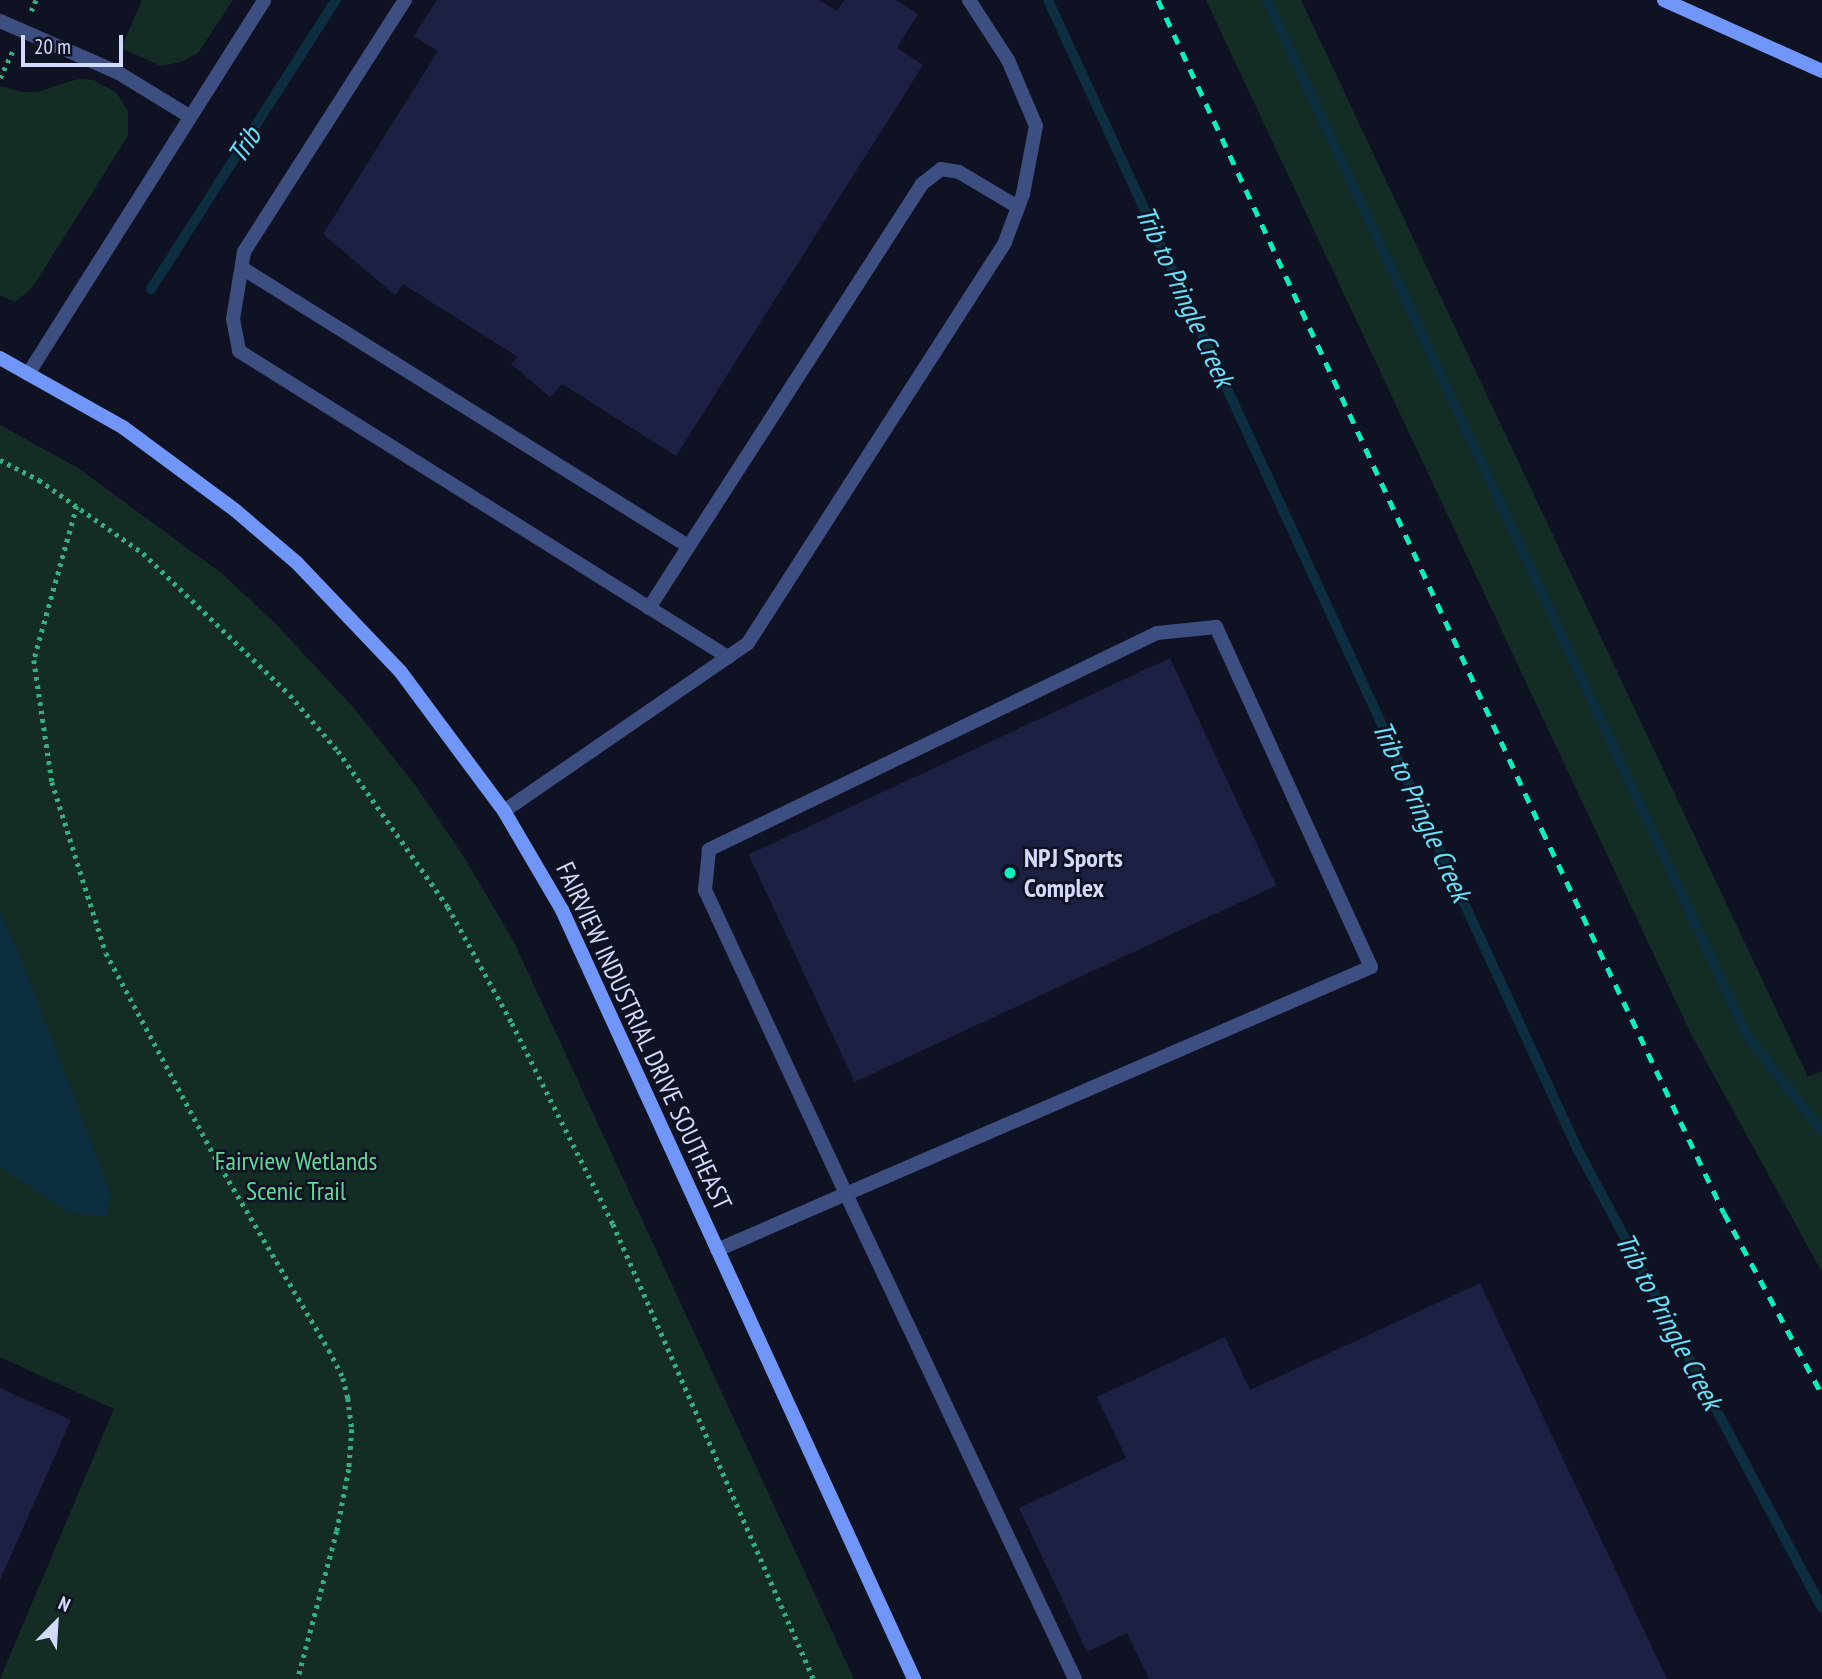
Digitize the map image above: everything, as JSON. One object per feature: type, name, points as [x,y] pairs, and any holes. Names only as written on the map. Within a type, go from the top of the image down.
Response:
[{"type":"main road","points":[[1664,0],[1822,71]]},
{"type":"main road","name":"FAIRVIEW INDUSTRIAL DRIVE SOUTHEAST","points":[[0,358],[124,428],[236,511],[297,563],[400,671],[504,811],[562,910],[914,1679]]},
{"type":"lane","points":[[28,374],[264,0]]},
{"type":"lane","points":[[405,0],[244,252],[233,319],[239,351],[729,657]]},
{"type":"lane","points":[[504,811],[748,643],[1005,242],[1018,207],[1036,125],[1008,60],[969,0]]},
{"type":"lane","points":[[0,21],[117,72],[189,116]]},
{"type":"lane","points":[[649,608],[922,184],[941,169],[959,172],[1018,207]]},
{"type":"lane","points":[[242,268],[688,546]]},
{"type":"lane","points":[[718,1250],[846,1194],[1371,967],[1216,627],[1157,633],[709,850],[705,890],[846,1194],[1074,1679]]},
{"type":"path","points":[[0,460],[39,480],[143,553],[290,695],[338,751],[448,908],[512,1023],[613,1224],[814,1679]]},
{"type":"path","points":[[77,506],[34,660],[52,782],[106,953],[210,1147],[329,1350],[343,1378],[348,1398],[352,1429],[349,1469],[337,1531],[298,1679]]},
{"type":"green space","points":[[142,0],[233,0],[198,53],[181,62],[161,66],[121,48]]},
{"type":"green space","points":[[1206,0],[1301,0],[1808,1077],[1822,1071],[1822,1272],[1692,1036]]},
{"type":"green space","points":[[78,79],[93,80],[116,92],[128,111],[128,136],[32,288],[15,302],[0,295],[0,89],[1,86],[21,92],[37,92]]},
{"type":"green space","name":"Fairview Wetlands Scenic Trail","points":[[0,425],[78,468],[221,573],[274,622],[353,707],[416,786],[464,857],[514,942],[854,1679],[0,1679],[114,1409],[0,1357]]},
{"type":"water","points":[[0,911],[26,971],[111,1194],[106,1216],[71,1213],[0,1167]]},
{"type":"building","points":[[437,0],[819,0],[837,11],[844,0],[896,0],[918,14],[897,48],[923,65],[676,456],[562,384],[550,397],[511,364],[518,357],[403,284],[395,295],[323,234],[438,51],[414,36]]},
{"type":"building","points":[[1170,658],[1276,885],[855,1082],[749,855]]},
{"type":"building","points":[[1480,1283],[1667,1679],[1149,1679],[1127,1633],[1087,1652],[1019,1508],[1126,1458],[1097,1397],[1225,1337],[1250,1390]]},
{"type":"building","points":[[0,1388],[71,1420],[0,1580]]},
{"type":"waterway","name":"Trib","points":[[151,289],[336,0]]},
{"type":"waterway","name":"Trib to Pringle Creek","points":[[1048,0],[1577,1148],[1822,1608]]},
{"type":"waterway","points":[[1267,0],[1748,1037],[1822,1131]]},
{"type":"railway","points":[[1158,0],[1542,830],[1724,1213],[1822,1394]]},
{"type":"place","name":"NPJ Sports Complex","points":[[1010,873]]}]
